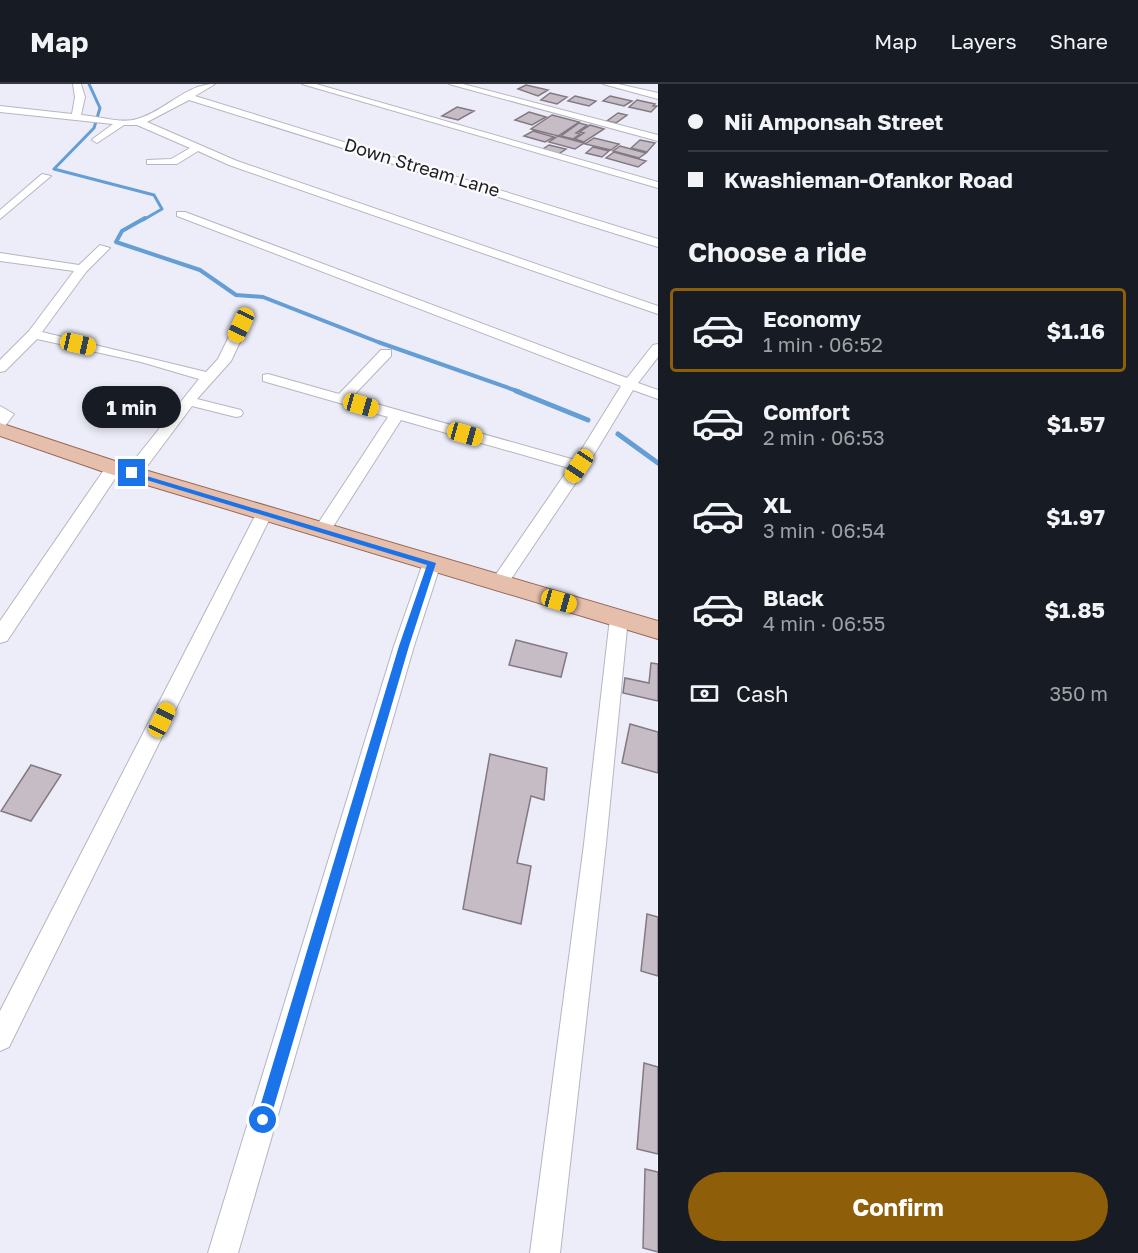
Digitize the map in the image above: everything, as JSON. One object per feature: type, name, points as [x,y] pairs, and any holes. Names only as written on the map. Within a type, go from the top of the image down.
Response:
[{"type":"main road","points":[[0,429],[123,470],[658,630]]},
{"type":"street","points":[[76,118],[80,97],[77,84]]},
{"type":"street","points":[[182,84],[186,95]]},
{"type":"street","points":[[139,122],[186,95],[212,84]]},
{"type":"street","points":[[306,84],[658,185]]},
{"type":"street","points":[[453,84],[658,138]]},
{"type":"street","points":[[607,84],[658,96]]},
{"type":"street","name":"Down Stream Lane","points":[[186,95],[658,243]]},
{"type":"street","points":[[0,109],[88,120],[139,122],[197,148],[658,310]]},
{"type":"street","points":[[9,118],[19,111]]},
{"type":"street","points":[[40,128],[59,116]]},
{"type":"street","points":[[97,140],[122,122]]},
{"type":"street","points":[[151,162],[173,162],[197,148]]},
{"type":"street","points":[[0,216],[46,176]]},
{"type":"street","points":[[181,214],[658,395]]},
{"type":"street","points":[[0,368],[34,334],[82,269],[104,248]]},
{"type":"street","points":[[0,257],[82,269]]},
{"type":"street","points":[[0,636],[123,470],[224,361],[241,325]]},
{"type":"street","points":[[34,334],[144,359],[207,377]]},
{"type":"street","points":[[499,584],[579,466],[629,385],[658,348]]},
{"type":"street","points":[[342,399],[386,352]]},
{"type":"street","points":[[268,378],[579,466]]},
{"type":"street","points":[[188,401],[237,413]]},
{"type":"street","points":[[0,410],[7,414],[0,423]]},
{"type":"street","points":[[323,529],[397,415]]},
{"type":"street","points":[[0,1038],[266,512]]},
{"type":"street","points":[[223,1253],[404,646],[432,563]]},
{"type":"street","points":[[545,1253],[595,844],[619,618]]},
{"type":"building","points":[[526,85],[548,90],[538,96],[518,89]]},
{"type":"building","points":[[550,93],[567,97],[557,104],[541,100]]},
{"type":"building","points":[[575,96],[596,101],[589,106],[568,101]]},
{"type":"building","points":[[610,96],[632,101],[624,106],[603,101]]},
{"type":"building","points":[[637,100],[657,106],[651,112],[629,107]]},
{"type":"building","points":[[457,107],[474,111],[458,120],[442,116]]},
{"type":"building","points":[[529,112],[546,117],[532,125],[515,120]]},
{"type":"building","points":[[618,113],[627,115],[616,123],[607,121]]},
{"type":"building","points":[[552,115],[579,122],[558,136],[531,129]]},
{"type":"building","points":[[579,123],[587,125],[576,133],[580,134],[573,139],[561,136]]},
{"type":"building","points":[[590,125],[604,129],[584,142],[575,139],[584,133],[579,132]]},
{"type":"building","points":[[533,131],[554,137],[545,142],[524,136]]},
{"type":"building","points":[[558,136],[584,143],[575,149],[549,142]]},
{"type":"building","points":[[594,138],[619,144],[611,150],[585,144]]},
{"type":"building","points":[[640,140],[655,143],[647,152],[631,148]]},
{"type":"building","points":[[549,145],[566,149],[557,155],[540,151]]},
{"type":"building","points":[[620,146],[646,153],[639,158],[613,151]]},
{"type":"building","points":[[593,147],[609,151],[602,157],[586,153]]},
{"type":"building","points":[[614,152],[646,161],[638,167],[606,158]]},
{"type":"building","points":[[516,640],[567,653],[561,677],[509,665]]},
{"type":"building","points":[[651,663],[658,664],[658,701],[623,693],[625,678],[649,683]]},
{"type":"building","points":[[630,724],[658,732],[658,773],[622,763]]},
{"type":"building","points":[[490,754],[547,768],[544,800],[531,796],[517,863],[531,866],[521,924],[463,909]]},
{"type":"building","points":[[31,765],[61,775],[31,821],[1,811]]},
{"type":"building","points":[[647,914],[658,917],[658,976],[641,971]]},
{"type":"building","points":[[644,1063],[658,1067],[658,1154],[637,1149]]},
{"type":"building","points":[[645,1169],[658,1172],[658,1252],[643,1248]]},
{"type":"waterway","points":[[89,84],[100,108],[94,128],[54,169],[154,195],[162,209],[143,220]]},
{"type":"waterway","points":[[145,218],[122,231],[116,242],[200,270],[236,295],[263,297],[378,342],[520,392]]},
{"type":"waterway","points":[[516,391],[588,420]]},
{"type":"waterway","points":[[618,434],[658,463]]},
{"type":"route","points":[[132,473],[432,563],[404,646],[263,1120]]}]
